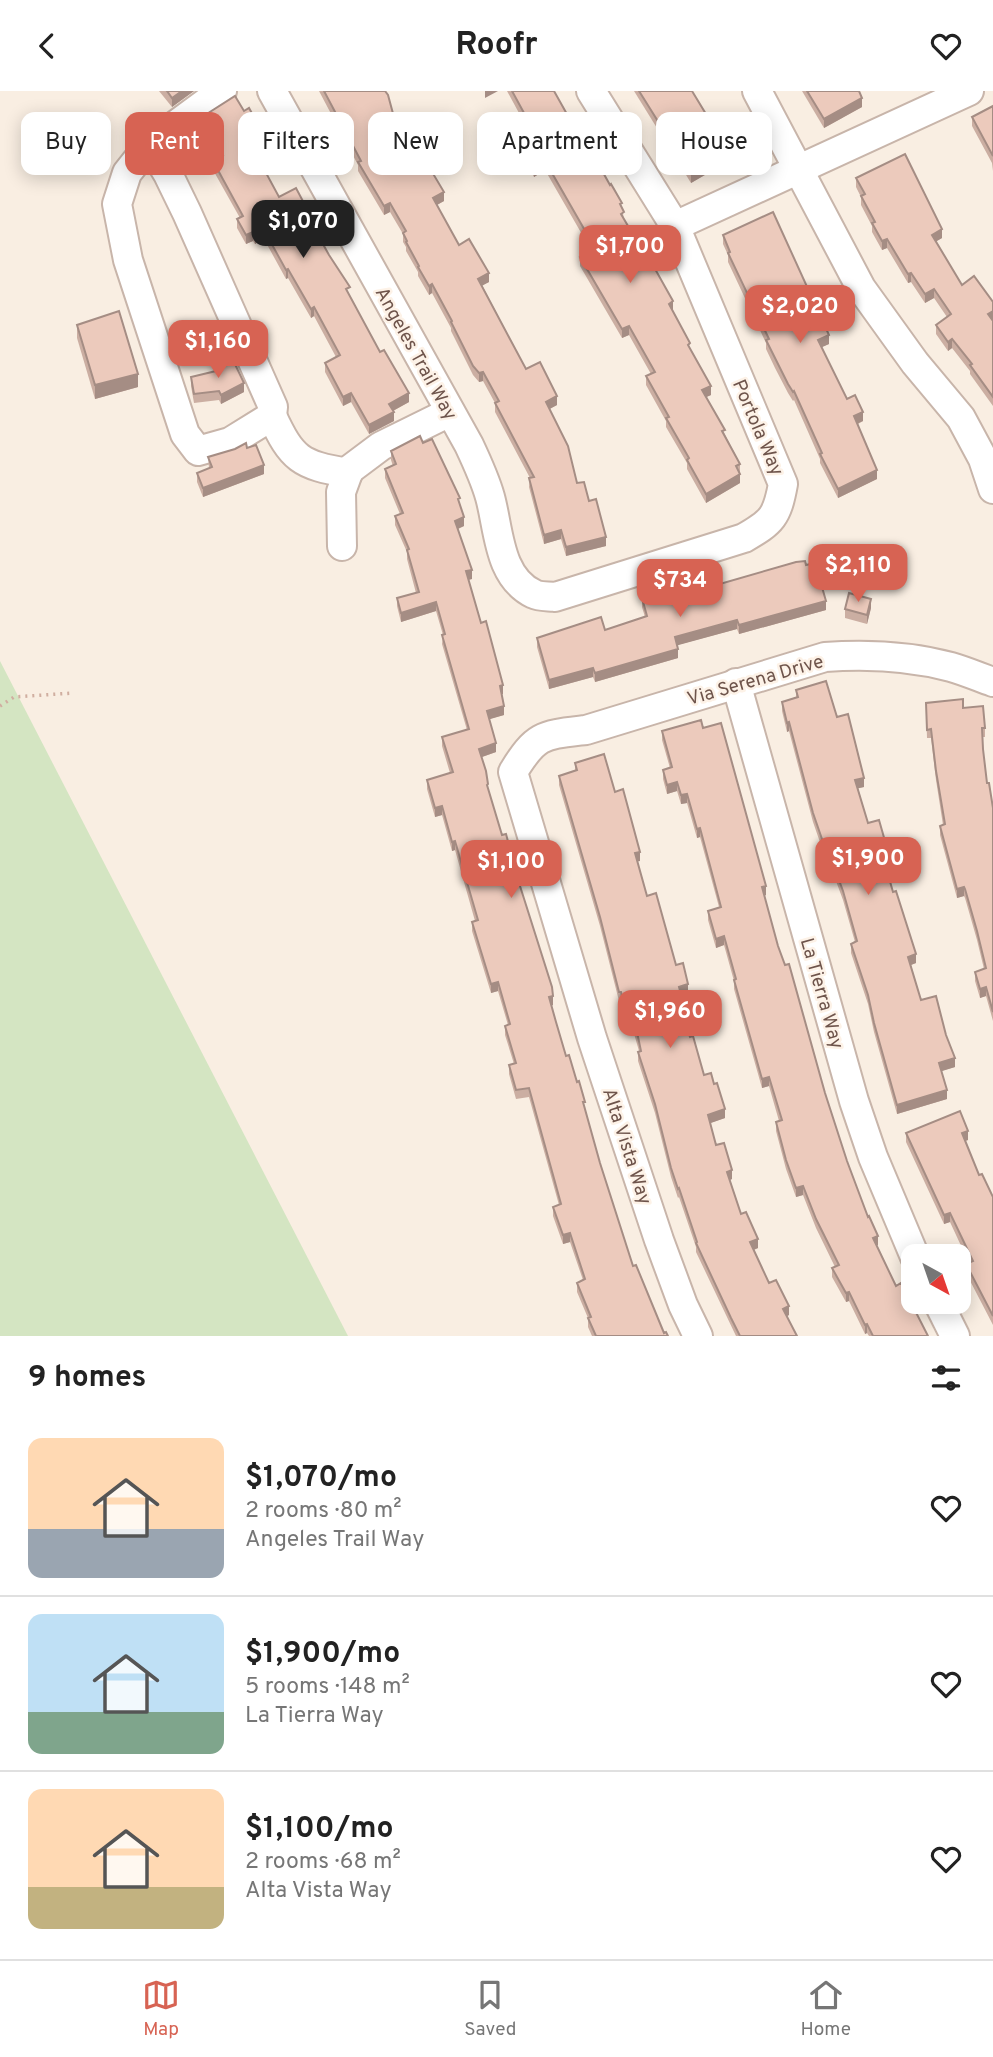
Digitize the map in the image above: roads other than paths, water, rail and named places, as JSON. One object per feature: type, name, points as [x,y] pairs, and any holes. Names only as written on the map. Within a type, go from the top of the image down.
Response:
[{"type":"street","points":[[193,112],[222,91]]},
{"type":"street","name":"Angeles Trail Way","points":[[272,91],[482,472],[503,557],[510,572],[521,585]]},
{"type":"street","name":"Portola Way","points":[[521,585],[536,595],[555,597],[744,538],[767,525],[779,506],[783,484],[675,226],[591,91]]},
{"type":"street","points":[[757,91],[861,288],[915,363],[961,418],[983,459],[993,489]]},
{"type":"street","points":[[675,226],[969,91]]},
{"type":"street","points":[[126,175],[117,204],[128,260],[185,434],[198,451],[230,442],[272,417]]},
{"type":"street","points":[[168,175],[273,407],[272,417],[285,444],[293,454],[309,464],[348,473]]},
{"type":"street","points":[[342,546],[341,492],[349,470],[382,446],[450,412]]},
{"type":"street","name":"Via Serena Drive","points":[[525,753],[538,739],[586,730],[825,657],[861,654],[911,659],[952,667],[993,682]]},
{"type":"street","name":"La Tierra Way","points":[[736,684],[854,1101],[873,1157],[910,1244]]},
{"type":"street","name":"Alta Vista Way","points":[[525,753],[513,772],[518,793],[592,1038],[646,1202],[683,1305],[698,1336]]},
{"type":"street","points":[[944,1314],[955,1336]]}]
